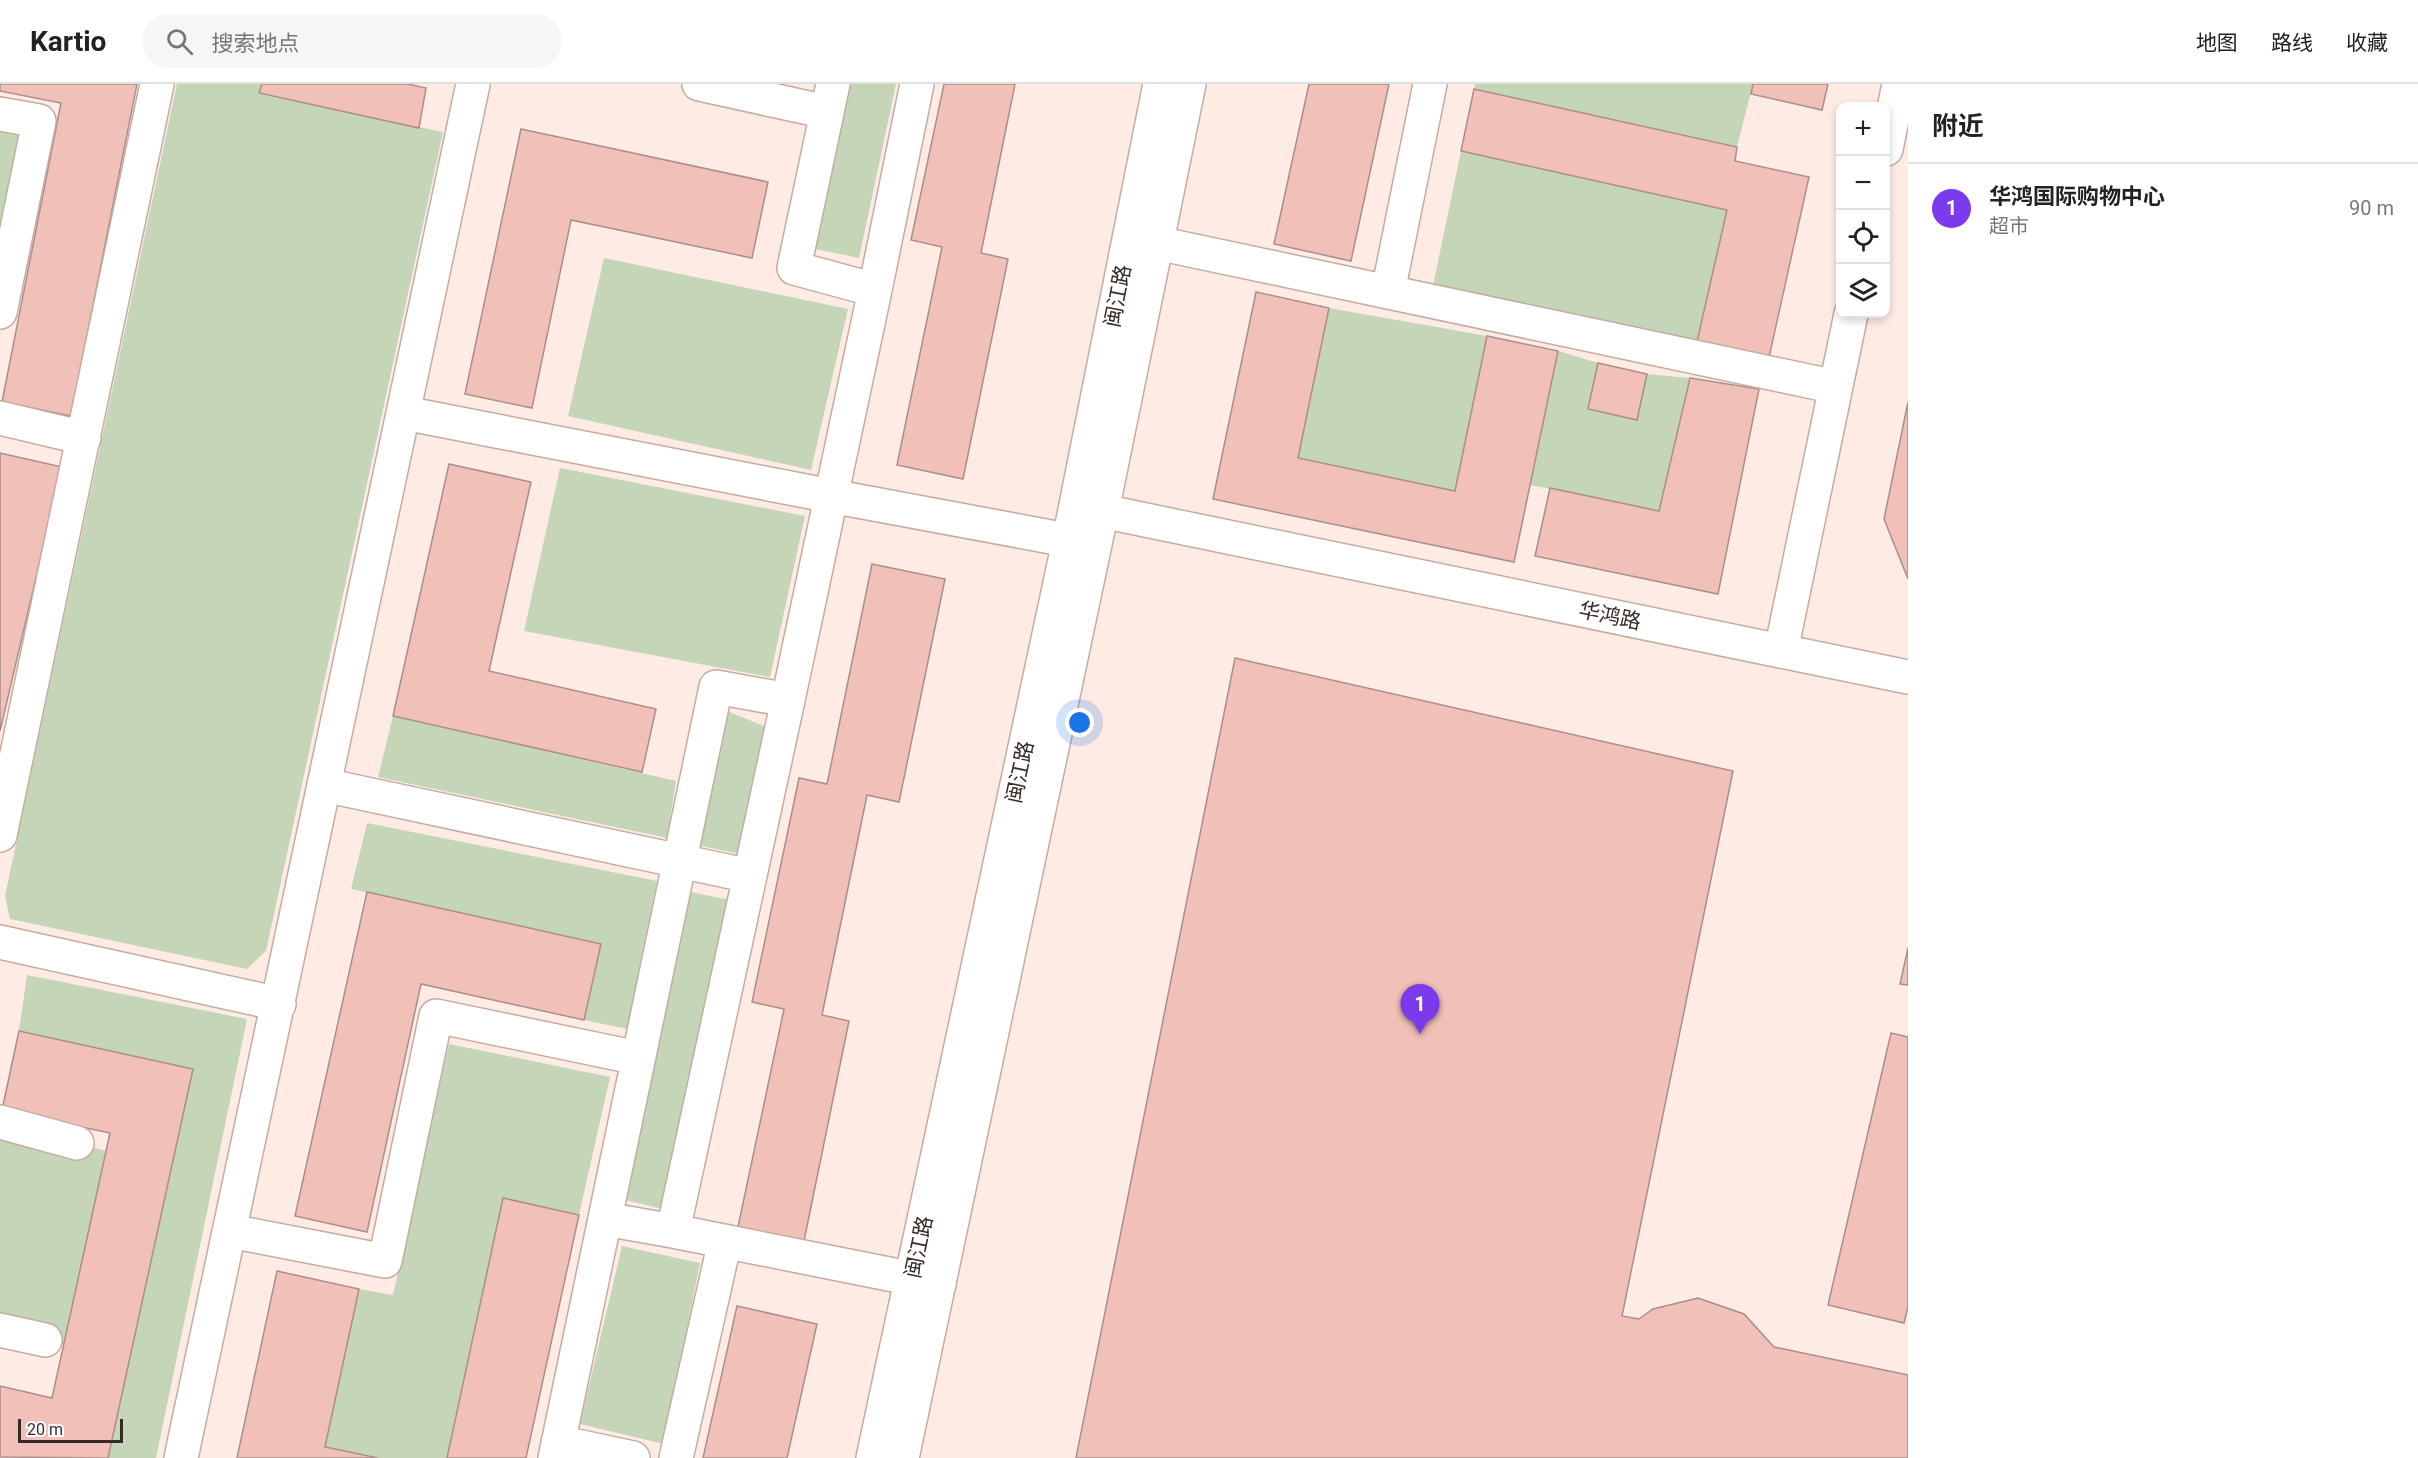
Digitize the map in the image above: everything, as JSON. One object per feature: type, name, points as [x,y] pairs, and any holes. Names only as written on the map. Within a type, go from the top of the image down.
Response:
[{"type":"street","points":[[0,835],[157,84]]},
{"type":"street","points":[[181,1458],[473,84]]},
{"type":"street","points":[[699,84],[830,98],[794,268],[875,290]]},
{"type":"street","points":[[673,1231],[788,700],[917,84]]},
{"type":"street","name":"闽江路","points":[[902,1458],[926,1282],[1082,542],[1160,84]]},
{"type":"street","name":"闽江路","points":[[1082,542],[1102,511],[1189,84]]},
{"type":"street","points":[[1388,291],[1430,84]]},
{"type":"street","points":[[1890,129],[1899,84],[1908,86]]},
{"type":"street","points":[[0,114],[39,121],[0,312]]},
{"type":"street","points":[[1157,243],[1836,387]]},
{"type":"street","points":[[1781,651],[1850,318]]},
{"type":"street","points":[[404,413],[1082,542]]},
{"type":"street","points":[[0,418],[84,438]]},
{"type":"street","name":"华鸿路","points":[[1102,511],[1908,677]]},
{"type":"street","points":[[633,1458],[556,1450],[716,687],[788,700]]},
{"type":"street","points":[[324,786],[750,876]]},
{"type":"street","points":[[0,942],[279,1004]]},
{"type":"street","points":[[230,1231],[385,1261],[436,1016],[638,1058]]},
{"type":"street","points":[[0,1122],[77,1143]]},
{"type":"street","points":[[605,1219],[926,1282]]},
{"type":"street","points":[[676,1458],[725,1241]]},
{"type":"street","name":"闽江路","points":[[873,1458],[926,1282]]},
{"type":"street","points":[[0,1330],[45,1340]]},
{"type":"green space","points":[[177,84],[262,84],[260,94],[443,132],[266,951],[247,969],[10,919],[5,896]]},
{"type":"green space","points":[[851,84],[896,84],[859,258],[815,249]]},
{"type":"green space","points":[[1475,84],[1753,84],[1737,147],[1474,89]]},
{"type":"green space","points":[[0,129],[24,133],[0,256]]},
{"type":"green space","points":[[1461,151],[1727,210],[1693,357],[1430,300]]},
{"type":"green space","points":[[604,258],[848,309],[811,470],[568,416]]},
{"type":"green space","points":[[1329,308],[1487,336],[1455,491],[1298,458]]},
{"type":"green space","points":[[1558,351],[1598,363],[1637,419],[1647,374],[1690,378],[1659,511],[1530,485]]},
{"type":"green space","points":[[560,468],[805,516],[770,677],[524,631]]},
{"type":"green space","points":[[729,712],[764,726],[740,854],[697,845]]},
{"type":"green space","points":[[393,716],[676,781],[667,838],[378,777]]},
{"type":"green space","points":[[367,823],[657,881],[627,1029],[584,1020],[600,944],[351,889]]},
{"type":"green space","points":[[691,892],[730,900],[663,1209],[625,1200]]},
{"type":"green space","points":[[27,975],[247,1019],[156,1458],[108,1458],[193,1069],[19,1031]]},
{"type":"green space","points":[[449,1044],[610,1077],[579,1215],[503,1198],[447,1458],[378,1458],[325,1447],[359,1289],[393,1295]]},
{"type":"green space","points":[[0,1122],[106,1151],[64,1344],[0,1330]]},
{"type":"green space","points":[[622,1246],[700,1263],[664,1444],[580,1424]]},
{"type":"building","points":[[0,84],[137,84],[71,416],[2,402],[61,103],[0,91]]},
{"type":"building","points":[[262,84],[408,84],[426,88],[419,128],[259,93]]},
{"type":"building","points":[[944,84],[1015,84],[981,253],[1008,259],[963,479],[897,465],[942,247],[911,240]]},
{"type":"building","points":[[1309,84],[1389,84],[1351,261],[1274,244]]},
{"type":"building","points":[[1753,84],[1828,84],[1822,110],[1751,94]]},
{"type":"building","points":[[1474,89],[1737,147],[1735,161],[1809,177],[1768,362],[1696,346],[1727,210],[1461,151]]},
{"type":"building","points":[[521,129],[768,182],[752,258],[571,220],[532,408],[465,394]]},
{"type":"building","points":[[1256,292],[1329,308],[1298,458],[1455,491],[1487,336],[1558,351],[1514,562],[1213,499]]},
{"type":"building","points":[[1598,363],[1647,374],[1637,420],[1588,409]]},
{"type":"building","points":[[1690,378],[1759,389],[1718,594],[1535,556],[1550,488],[1659,511]]},
{"type":"building","points":[[1908,402],[1908,579],[1884,519]]},
{"type":"building","points":[[0,453],[62,467],[0,731]]},
{"type":"building","points":[[449,464],[531,482],[489,671],[656,709],[642,772],[393,716]]},
{"type":"building","points":[[872,564],[945,579],[899,802],[867,795],[822,1015],[849,1021],[804,1241],[738,1227],[784,1009],[752,1002],[799,778],[827,784]]},
{"type":"building","points":[[1235,658],[1733,771],[1622,1316],[1639,1319],[1653,1309],[1698,1298],[1744,1314],[1774,1347],[1908,1375],[1908,1458],[1076,1458]]},
{"type":"building","points":[[367,892],[601,944],[584,1020],[421,984],[367,1232],[295,1216]]},
{"type":"building","points":[[1908,948],[1908,985],[1900,984]]},
{"type":"building","points":[[19,1031],[193,1069],[108,1458],[0,1457],[0,1386],[52,1398],[110,1133],[2,1110]]},
{"type":"building","points":[[1891,1033],[1908,1037],[1908,1307],[1904,1323],[1828,1305]]},
{"type":"building","points":[[503,1198],[579,1215],[526,1458],[447,1458]]},
{"type":"building","points":[[277,1271],[359,1289],[325,1447],[378,1458],[237,1458]]},
{"type":"building","points":[[737,1306],[817,1324],[787,1458],[703,1458]]},
{"type":"place","name":"华鸿国际购物中心","points":[[1420,1034]]}]
